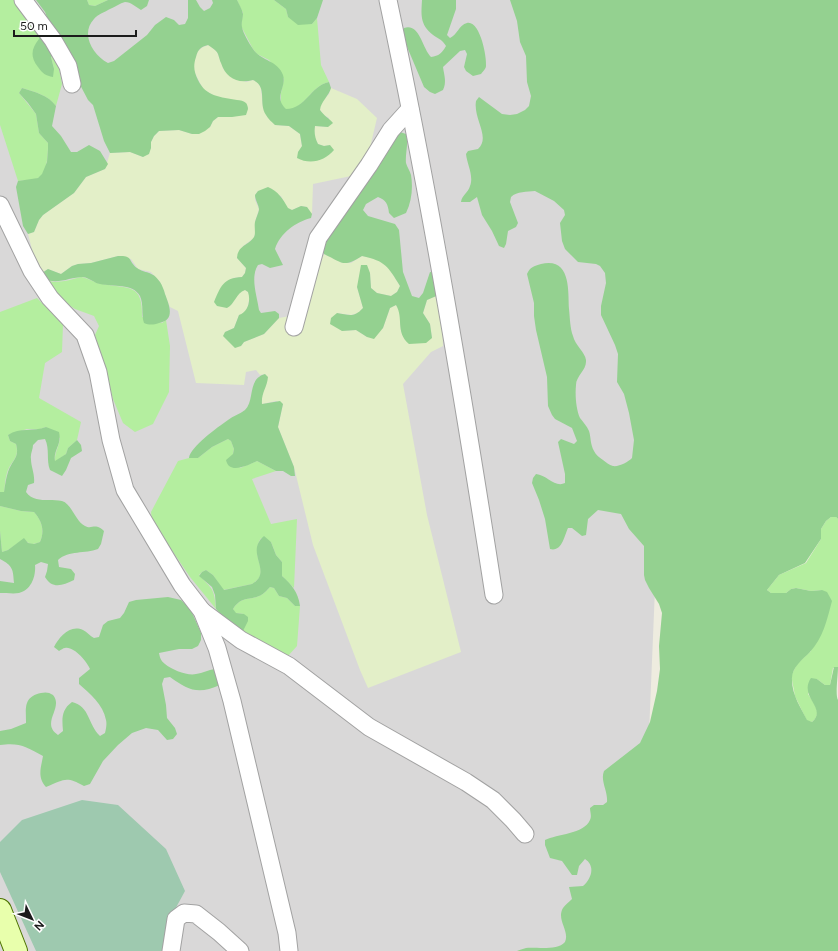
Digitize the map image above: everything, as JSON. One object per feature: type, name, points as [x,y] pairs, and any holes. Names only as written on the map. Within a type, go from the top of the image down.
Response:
[{"type":"street","points":[[23,0],[53,40],[68,66],[72,84]]},
{"type":"street","points":[[388,0],[453,337],[494,595]]},
{"type":"street","points":[[294,327],[318,238],[369,165],[391,130],[410,108]]},
{"type":"street","points":[[0,205],[32,271],[50,298],[85,335],[98,372],[111,440],[124,490],[182,585],[202,611],[217,648],[232,701],[287,933],[288,951]]},
{"type":"street","points":[[202,611],[241,640],[289,666],[369,726],[471,785],[493,800],[525,834]]},
{"type":"street","points":[[0,910],[16,951]]},
{"type":"street","points":[[171,951],[176,919],[184,913],[196,914],[240,951]]},
{"type":"shaded area","points":[[0,0],[547,0],[658,516],[640,951],[0,951]]},
{"type":"green space","points":[[0,0],[22,0],[44,34],[40,39],[54,69],[51,57],[56,53],[62,84],[56,106],[49,99],[22,88],[19,93],[36,114],[39,133],[48,143],[46,168],[41,176],[33,180],[18,181],[0,125]]},
{"type":"green space","points":[[36,0],[87,0],[89,5],[95,6],[108,0],[149,0],[147,6],[141,10],[129,3],[121,3],[97,16],[90,25],[88,37],[90,44],[93,50],[108,63],[114,61],[147,35],[155,25],[166,17],[174,20],[179,25],[185,24],[188,18],[188,0],[196,0],[204,11],[210,8],[213,3],[212,0],[237,0],[243,14],[243,29],[253,49],[260,56],[273,63],[281,70],[284,79],[280,96],[282,105],[286,109],[293,108],[303,102],[317,88],[329,82],[331,88],[320,110],[333,123],[328,127],[315,126],[315,138],[318,144],[324,146],[330,145],[334,150],[326,157],[317,161],[307,161],[297,158],[298,152],[302,146],[300,134],[289,126],[275,125],[271,122],[264,110],[262,91],[258,83],[253,80],[237,80],[229,76],[223,68],[217,52],[208,45],[199,50],[194,63],[194,69],[201,86],[214,95],[245,102],[248,108],[246,115],[218,117],[213,121],[210,127],[199,134],[192,134],[179,130],[159,131],[151,142],[149,154],[143,157],[130,152],[110,153],[104,141],[93,105],[88,100],[77,79],[56,53],[51,57],[54,69],[53,77],[43,73],[34,61],[33,50],[35,45],[50,25],[45,12]]},
{"type":"green space","points":[[87,0],[108,0],[95,6],[89,5]]},
{"type":"green space","points":[[237,0],[274,0],[286,9],[288,17],[312,24],[317,18],[321,65],[329,82],[317,88],[298,106],[293,109],[286,110],[281,105],[281,93],[284,79],[269,60],[257,54],[253,49],[241,26],[243,13]]},
{"type":"green space","points":[[274,0],[323,0],[317,18],[312,24],[298,25],[288,17],[286,9]]},
{"type":"green space","points":[[422,0],[456,0],[456,9],[447,35],[450,38],[464,24],[472,24],[476,27],[482,40],[486,61],[485,69],[481,74],[473,76],[466,71],[464,67],[467,54],[465,50],[460,51],[443,67],[445,84],[443,90],[435,94],[424,87],[402,32],[404,28],[409,27],[414,29],[431,57],[438,55],[445,48],[446,46],[444,43],[431,33],[424,25],[422,16]]},
{"type":"green space","points":[[510,0],[838,0],[838,519],[836,517],[831,517],[826,521],[821,529],[821,539],[805,563],[779,575],[767,590],[771,593],[786,593],[791,589],[796,588],[811,591],[822,590],[827,592],[832,601],[826,622],[818,641],[793,672],[792,686],[797,701],[807,720],[812,722],[816,717],[817,712],[808,691],[808,685],[811,678],[817,679],[825,685],[830,685],[834,667],[838,667],[838,951],[517,951],[526,948],[552,948],[565,942],[566,934],[561,912],[572,899],[569,887],[583,886],[590,876],[591,869],[590,865],[585,859],[579,866],[577,875],[572,875],[562,861],[550,858],[545,845],[545,840],[576,831],[587,825],[591,818],[590,808],[594,805],[603,805],[607,802],[603,782],[604,771],[640,743],[650,722],[657,691],[660,669],[659,646],[662,613],[659,604],[645,580],[644,546],[629,529],[621,514],[598,510],[588,519],[586,535],[582,536],[572,528],[568,528],[560,546],[550,549],[545,519],[532,483],[536,474],[554,483],[565,483],[565,474],[558,442],[561,439],[574,444],[577,441],[572,428],[555,419],[548,406],[547,377],[536,330],[534,303],[527,274],[532,267],[541,264],[551,263],[558,265],[563,270],[566,277],[572,333],[586,360],[585,367],[576,382],[577,406],[580,418],[589,431],[593,448],[598,456],[613,466],[623,464],[632,458],[634,440],[629,413],[624,394],[617,382],[618,354],[601,315],[601,306],[606,283],[605,273],[600,266],[596,264],[578,262],[565,249],[562,241],[560,223],[565,215],[564,210],[554,201],[535,191],[519,193],[511,197],[510,202],[518,223],[516,227],[508,231],[504,248],[499,246],[482,215],[477,197],[470,202],[461,202],[471,182],[471,174],[466,154],[468,151],[478,149],[482,144],[483,139],[477,114],[476,101],[479,97],[502,114],[510,115],[517,114],[529,106],[531,96],[527,82],[526,56],[520,42],[517,21]]},
{"type":"green space","points":[[209,45],[217,52],[224,70],[246,82],[253,80],[258,83],[261,88],[263,108],[275,125],[289,126],[300,134],[302,147],[298,152],[330,145],[324,146],[318,144],[314,132],[315,126],[328,127],[329,118],[320,110],[320,104],[329,94],[331,88],[357,99],[377,118],[369,152],[351,176],[313,184],[312,214],[307,207],[301,206],[292,210],[287,208],[281,196],[258,191],[255,195],[255,200],[259,209],[255,222],[255,234],[254,238],[243,246],[237,258],[246,268],[242,277],[233,278],[230,306],[240,291],[245,290],[250,296],[247,310],[244,314],[239,315],[234,328],[225,332],[241,346],[244,342],[264,334],[279,318],[301,314],[324,254],[343,263],[351,263],[362,256],[377,259],[389,268],[400,286],[397,292],[391,296],[377,293],[371,288],[370,273],[357,287],[363,308],[358,313],[351,315],[337,313],[342,331],[356,330],[367,337],[383,328],[390,308],[396,305],[400,311],[401,332],[432,338],[430,324],[423,313],[427,300],[441,294],[443,346],[431,352],[403,384],[427,515],[461,652],[368,688],[313,545],[294,467],[278,427],[283,404],[276,401],[262,404],[261,396],[267,382],[265,374],[260,375],[256,370],[246,372],[244,385],[196,383],[178,311],[170,307],[160,282],[151,272],[138,269],[131,259],[118,256],[91,263],[78,264],[72,266],[61,274],[48,269],[42,273],[35,261],[28,234],[34,232],[43,215],[74,193],[86,177],[105,169],[110,153],[130,152],[143,157],[151,148],[151,142],[159,131],[179,130],[192,134],[210,127],[213,121],[218,117],[232,117],[215,96],[204,90],[194,71],[193,64],[198,51]]},
{"type":"green space","points":[[22,88],[45,97],[53,102],[56,106],[52,126],[61,136],[71,152],[77,152],[89,145],[100,151],[108,164],[105,169],[86,177],[74,193],[43,215],[34,232],[28,234],[23,226],[16,187],[18,181],[38,178],[42,174],[47,162],[48,143],[39,133],[36,114],[19,93]]},
{"type":"green space","points":[[400,132],[406,134],[406,163],[412,180],[411,199],[406,213],[394,218],[389,213],[386,203],[378,197],[366,204],[363,210],[368,216],[395,224],[399,230],[403,272],[412,296],[419,298],[423,293],[430,272],[437,273],[441,294],[427,300],[423,313],[430,324],[432,338],[426,343],[409,344],[405,339],[402,335],[396,305],[390,308],[383,328],[374,339],[367,337],[356,330],[342,331],[330,324],[331,318],[337,313],[354,315],[363,308],[357,287],[361,265],[367,265],[370,273],[371,288],[377,293],[391,296],[397,292],[400,286],[389,269],[376,260],[362,256],[351,262],[343,263],[324,254],[322,247],[328,232]]},
{"type":"green space","points":[[268,187],[282,198],[288,208],[292,210],[301,206],[307,207],[312,214],[311,218],[294,225],[289,229],[277,243],[275,249],[283,265],[270,268],[262,264],[258,265],[254,275],[259,310],[261,313],[275,311],[279,314],[279,318],[264,334],[244,342],[241,346],[235,348],[223,336],[225,332],[234,328],[239,315],[247,309],[249,302],[248,292],[245,290],[242,291],[227,308],[217,306],[214,302],[221,287],[227,281],[242,277],[245,273],[246,268],[237,258],[239,250],[252,240],[255,235],[255,222],[259,210],[255,195],[258,191]]},
{"type":"green space","points":[[118,256],[126,256],[137,268],[157,278],[163,288],[168,303],[170,312],[168,319],[153,324],[144,323],[140,296],[133,289],[128,287],[100,284],[83,277],[49,281],[44,279],[42,273],[48,269],[61,274],[72,266],[78,264],[91,263]]},
{"type":"green space","points":[[81,277],[99,283],[132,290],[137,293],[140,298],[142,317],[162,323],[166,320],[170,346],[169,392],[153,424],[135,432],[123,423],[113,399],[95,335],[99,326],[94,316],[75,309],[58,298],[44,279],[58,282]]},
{"type":"green space","points":[[37,298],[63,324],[62,352],[45,363],[39,398],[81,422],[77,440],[68,448],[66,454],[55,462],[55,456],[60,438],[46,427],[40,429],[27,429],[8,435],[10,441],[16,444],[17,453],[7,473],[4,492],[0,492],[0,312]]},
{"type":"green space","points":[[265,374],[268,377],[262,397],[262,404],[280,401],[283,404],[278,427],[294,467],[295,476],[291,476],[283,471],[276,471],[257,461],[239,468],[231,467],[228,465],[226,460],[233,454],[234,449],[231,441],[228,439],[212,447],[198,458],[189,458],[194,448],[199,443],[218,427],[245,410],[250,401],[253,385],[259,377]]},
{"type":"green space","points":[[46,427],[59,432],[60,437],[55,454],[55,461],[66,454],[68,448],[77,440],[81,445],[82,451],[71,458],[62,476],[50,470],[45,439],[38,440],[33,445],[31,455],[34,483],[28,485],[26,492],[34,498],[62,501],[68,505],[82,524],[87,527],[98,527],[104,531],[101,544],[98,549],[72,553],[58,560],[59,567],[71,569],[75,574],[74,580],[61,585],[54,585],[45,577],[48,564],[41,562],[35,565],[34,577],[27,589],[19,593],[0,593],[0,581],[14,583],[12,568],[0,559],[0,531],[2,552],[8,550],[24,538],[28,543],[34,544],[40,542],[42,538],[42,526],[34,512],[21,511],[0,506],[0,492],[4,492],[8,472],[17,453],[16,444],[10,441],[8,435],[17,431]]},
{"type":"green space","points":[[228,439],[231,441],[234,449],[233,454],[240,468],[257,461],[276,471],[252,479],[271,524],[297,519],[294,588],[282,576],[282,562],[276,555],[271,542],[261,538],[257,552],[261,569],[260,575],[252,584],[223,590],[213,575],[206,570],[199,575],[212,590],[216,609],[190,577],[152,521],[151,512],[178,461],[189,458],[198,458],[212,447]]},
{"type":"green space","points":[[0,506],[21,511],[34,512],[42,526],[42,538],[40,542],[31,544],[24,539],[8,550],[2,552]]},
{"type":"green space","points":[[831,517],[836,517],[838,519],[838,667],[833,668],[830,685],[825,685],[817,679],[808,694],[815,705],[817,712],[815,719],[812,722],[807,721],[795,696],[792,674],[797,664],[811,651],[822,590],[811,591],[796,588],[791,589],[786,593],[771,593],[767,590],[779,575],[806,563],[821,539],[821,529],[826,521]]},
{"type":"green space","points":[[264,536],[271,542],[276,555],[282,562],[282,576],[294,589],[300,606],[295,606],[287,598],[279,596],[274,588],[270,587],[260,595],[242,600],[233,609],[236,613],[244,614],[248,617],[248,621],[242,633],[235,630],[216,609],[215,595],[212,587],[199,576],[206,570],[213,575],[224,590],[252,584],[258,579],[260,573],[257,549],[259,542]]},
{"type":"green space","points":[[270,587],[274,588],[279,596],[287,598],[295,606],[300,606],[297,646],[288,656],[242,633],[244,614],[235,613],[233,609],[242,600],[260,595]]},
{"type":"green space","points":[[168,597],[181,600],[190,608],[201,633],[201,640],[198,646],[192,649],[179,649],[159,653],[160,658],[165,664],[172,668],[189,674],[199,674],[215,669],[220,685],[205,690],[194,690],[182,685],[170,677],[164,678],[162,684],[167,718],[175,728],[177,734],[173,739],[167,740],[158,730],[146,728],[132,733],[103,761],[90,784],[84,786],[73,781],[65,780],[46,787],[41,780],[43,756],[23,746],[12,744],[0,745],[0,731],[11,729],[26,723],[26,708],[28,700],[35,695],[44,692],[53,695],[56,700],[56,705],[51,720],[51,726],[58,735],[63,731],[64,712],[68,705],[72,702],[82,707],[96,732],[100,736],[105,733],[106,725],[104,714],[99,704],[79,684],[79,678],[90,669],[80,655],[69,648],[59,651],[54,647],[56,643],[66,632],[74,629],[83,630],[94,638],[99,637],[103,625],[108,621],[120,618],[129,602]]},
{"type":"green space","points":[[82,800],[118,805],[166,849],[185,891],[166,926],[164,951],[36,951],[0,872],[0,842],[22,820]]}]
